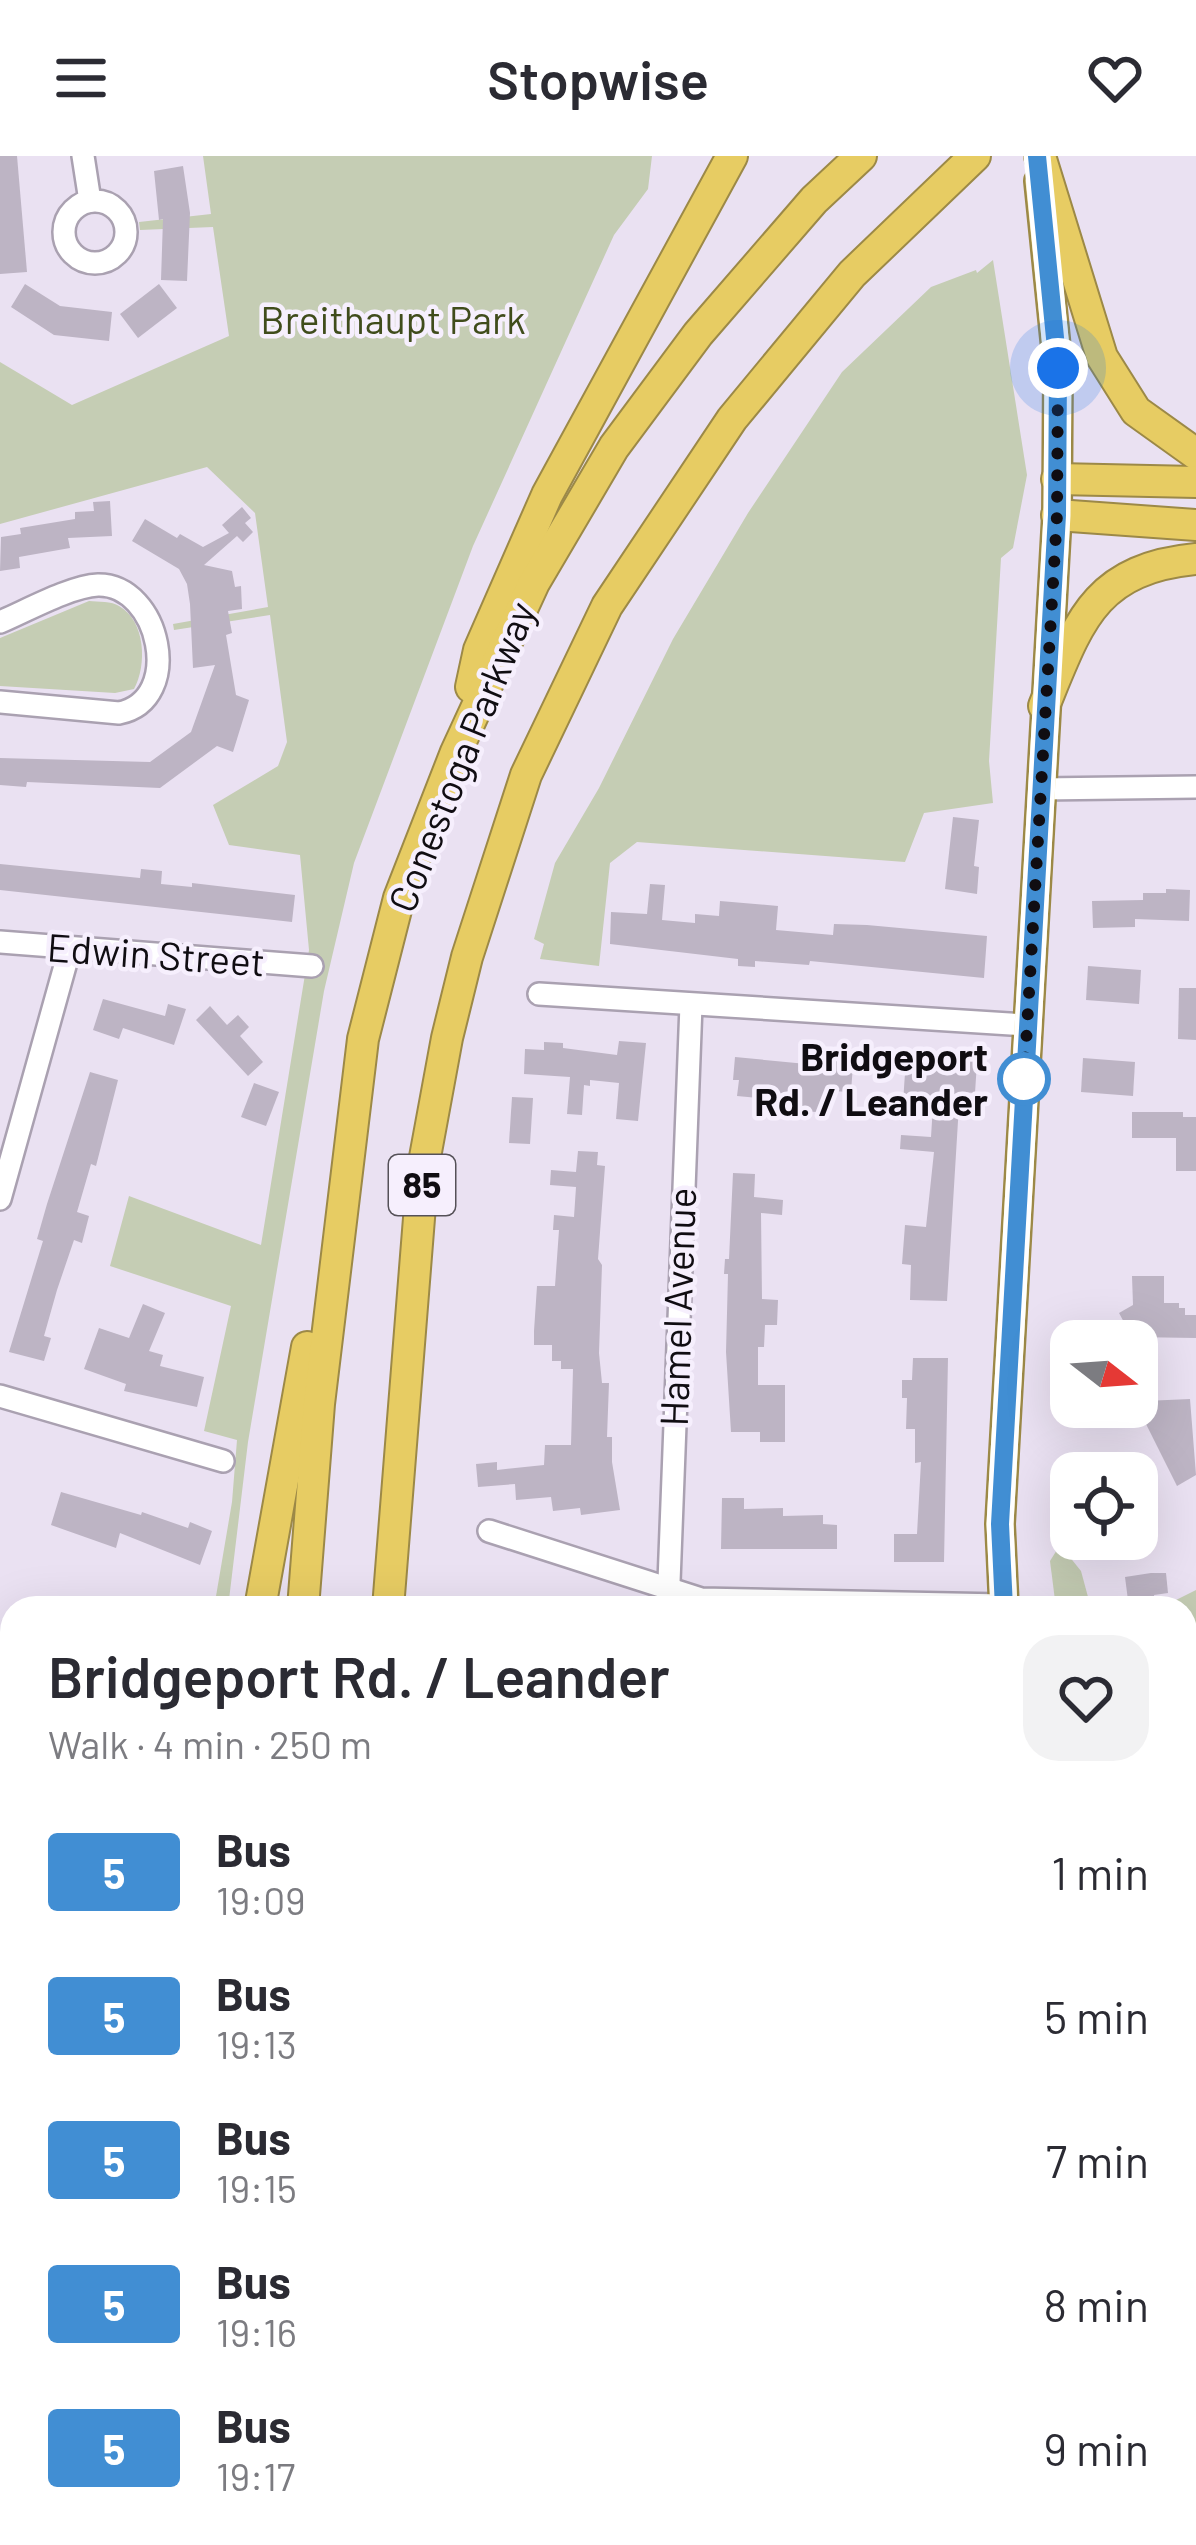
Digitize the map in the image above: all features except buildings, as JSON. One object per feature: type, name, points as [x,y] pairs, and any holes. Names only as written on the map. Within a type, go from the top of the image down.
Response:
[{"type":"highway","points":[[456,752],[479,650],[547,495],[732,156]]},
{"type":"highway","name":"Conestoga Parkway","points":[[304,1596],[319,1404],[363,1039],[399,898],[456,752],[534,583],[614,446],[698,334],[814,200],[861,156]]},
{"type":"highway","points":[[964,166],[997,156]]},
{"type":"highway","points":[[1038,156],[1102,356],[1136,410],[1196,454]]},
{"type":"highway","name":"Conestoga Parkway","points":[[389,1596],[423,1168],[467,957],[526,775],[607,606],[732,419],[852,274],[964,166]]},
{"type":"highway","points":[[1057,479],[1196,482]]},
{"type":"highway","points":[[1057,515],[1196,525]]},
{"type":"highway","points":[[1044,706],[1077,624],[1118,581],[1156,563],[1196,559]]},
{"type":"highway","points":[[262,1596],[319,1280],[342,1195]]},
{"type":"main road","points":[[1003,1596],[1000,1524],[1057,515],[1058,368],[1038,156]]},
{"type":"street","points":[[83,156],[90,201]]},
{"type":"street","points":[[0,622],[86,586],[115,587],[142,607],[159,664],[149,699],[136,710],[119,713],[0,703]]},
{"type":"street","points":[[1041,789],[1196,787]]},
{"type":"street","name":"Edwin Street","points":[[0,942],[312,966]]},
{"type":"street","points":[[0,1199],[70,948]]},
{"type":"street","points":[[539,994],[1027,1025]]},
{"type":"street","name":"Hamel Avenue","points":[[668,1596],[691,1006]]},
{"type":"street","points":[[0,1396],[223,1461]]},
{"type":"street","points":[[489,1531],[660,1596]]},
{"type":"green space","name":"Breithaupt Park","points":[[203,156],[652,156],[648,189],[614,235],[473,546],[354,863],[324,991],[248,1442],[229,1596],[216,1596],[237,1440],[204,1431],[231,1306],[110,1266],[129,1196],[261,1245],[309,950],[300,855],[229,845],[213,805],[278,766],[287,742],[270,615],[174,630],[173,624],[268,607],[255,513],[207,467],[0,524],[0,362],[72,405],[229,336],[213,227],[140,230],[139,222],[211,214]]},
{"type":"green space","points":[[993,260],[1027,475],[1013,548],[1001,558],[989,761],[993,803],[924,813],[905,862],[637,842],[610,863],[599,966],[540,959],[544,944],[534,939],[555,863],[599,788],[673,639],[748,513],[842,372],[931,287],[977,273]]},
{"type":"green space","points":[[89,601],[116,604],[135,622],[142,657],[134,689],[115,693],[0,686],[0,638]]},
{"type":"green space","points":[[1072,1560],[1081,1571],[1088,1596],[1054,1596],[1050,1561]]},
{"type":"bus line","name":"5","points":[[1003,1596],[1000,1524],[1057,515],[1058,368],[1037,156]]},
{"type":"place","name":"Bridgeport Rd. / Leander","points":[[1024,1079]]},
{"type":"route","points":[[1024,1079],[1057,515],[1058,368]]}]
